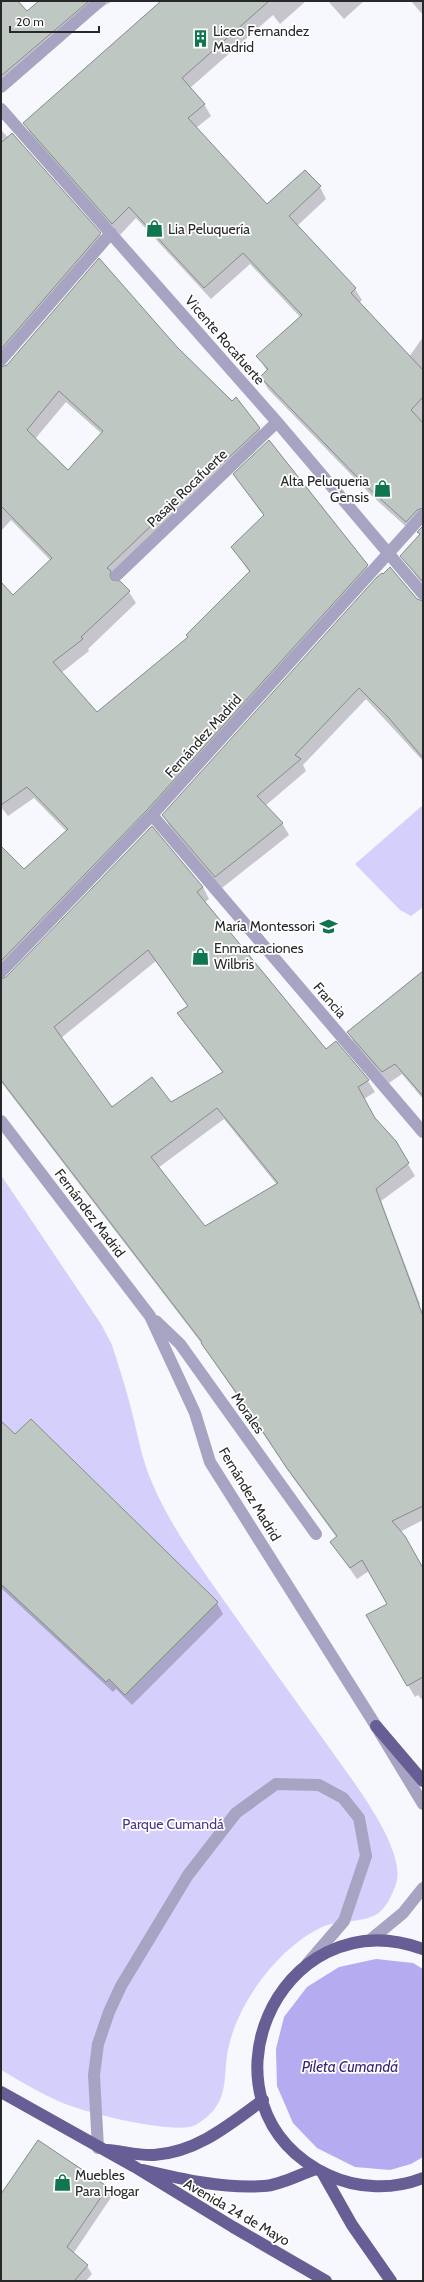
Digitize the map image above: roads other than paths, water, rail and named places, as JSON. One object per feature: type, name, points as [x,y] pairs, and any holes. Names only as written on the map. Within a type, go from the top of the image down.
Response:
[{"type":"main road","points":[[376,1726],[423,1781]]},
{"type":"main road","points":[[423,1949],[398,1942],[369,1941],[334,1950],[304,1968],[287,1983],[268,2012],[261,2033],[257,2067],[263,2100],[270,2119],[281,2136],[295,2152],[319,2170],[345,2181],[370,2186],[396,2185],[423,2178]]},
{"type":"main road","name":"Avenida 24 de Mayo","points":[[1,2092],[134,2167],[219,2219],[326,2281]]},
{"type":"main road","name":"Avenida 24 de Mayo","points":[[98,2148],[152,2155],[176,2152],[195,2146],[212,2136],[263,2100]]},
{"type":"main road","name":"Avenida 24 de Mayo","points":[[134,2167],[184,2179],[219,2184],[265,2186],[319,2170]]},
{"type":"main road","points":[[319,2170],[352,2226],[391,2281]]},
{"type":"street","points":[[1,87],[100,1]]},
{"type":"street","name":"Vicente Rocafuerte","points":[[1,109],[277,422],[423,594]]},
{"type":"street","points":[[1,360],[111,233]]},
{"type":"street","name":"Pasaje Rocafuerte","points":[[117,575],[277,422]]},
{"type":"street","name":"Fernández Madrid","points":[[1,972],[152,815],[423,515]]},
{"type":"street","name":"Francia","points":[[152,815],[423,1132]]},
{"type":"street","name":"Fernández Madrid","points":[[1,1121],[150,1316],[195,1413],[210,1462],[376,1726],[423,1804]]},
{"type":"street","name":"Morales","points":[[150,1316],[180,1344],[316,1534]]},
{"type":"street","points":[[98,2148],[94,2075],[98,2044],[109,2012],[157,1925],[192,1870],[236,1813],[276,1784],[319,1785],[343,1798],[359,1818],[366,1856],[344,1921],[304,1968]]},
{"type":"street","points":[[369,1941],[403,1913],[423,1888]]},
{"type":"water","name":"Pileta Cumandá","points":[[376,1959],[413,1963],[423,1969],[423,2157],[411,2164],[390,2170],[355,2167],[317,2148],[293,2123],[277,2086],[276,2049],[284,2017],[307,1987],[339,1967]]},
{"type":"place","name":"Liceo Fernandez Madrid","points":[[200,39]]},
{"type":"place","name":"Lia Peluquería","points":[[155,229]]},
{"type":"place","name":"Alta Peluqueria Gensis","points":[[382,489]]},
{"type":"place","name":"María Montessori","points":[[328,926]]},
{"type":"place","name":"Enmarcaciones Wilbris","points":[[201,956]]},
{"type":"place","name":"Muebles Para Hogar","points":[[62,2183]]},
{"type":"park label","name":"Parque Cumandá","points":[[173,1824]]}]
